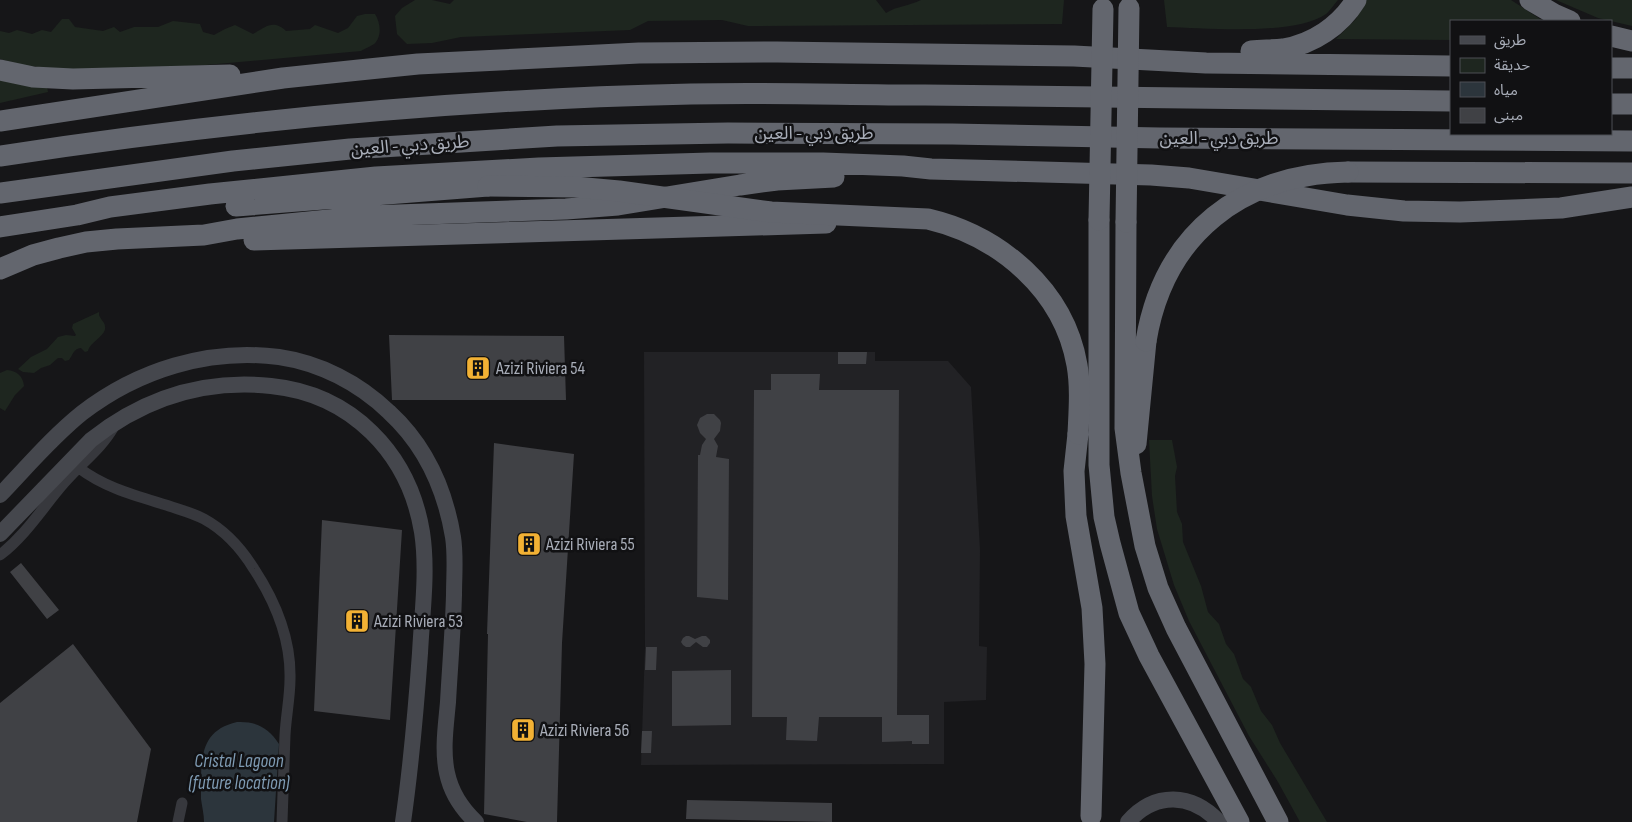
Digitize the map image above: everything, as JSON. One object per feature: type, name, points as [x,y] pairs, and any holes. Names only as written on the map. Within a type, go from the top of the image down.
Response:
[{"type":"highway","points":[[1206,63],[1243,51],[1281,49],[1297,46],[1312,40],[1326,32],[1350,10],[1356,0]]},
{"type":"highway","points":[[1530,0],[1568,20]]},
{"type":"highway","points":[[1129,4],[1125,428],[1131,473],[1145,546],[1164,601],[1176,628],[1278,822]]},
{"type":"highway","points":[[1103,5],[1099,220],[1098,430],[1100,491],[1110,543],[1129,613]]},
{"type":"highway","points":[[1612,36],[1632,41]]},
{"type":"highway","points":[[0,121],[283,78],[418,64],[639,53],[776,52],[1074,56],[1206,63],[1450,66]]},
{"type":"highway","points":[[1612,68],[1632,68]]},
{"type":"highway","points":[[0,70],[73,80],[212,75],[283,78]]},
{"type":"highway","name":"طريق دبي - العين","points":[[0,156],[75,144],[220,126],[403,108],[693,94],[1150,97],[1450,102]]},
{"type":"highway","points":[[1612,104],[1632,104]]},
{"type":"highway","name":"طريق دبي - العين","points":[[0,193],[233,161],[350,149],[558,136],[728,133],[1632,141]]},
{"type":"highway","points":[[0,227],[77,215],[110,207],[210,194],[376,178],[539,168],[710,163],[903,166],[931,169],[1180,177],[1347,205],[1404,211],[1460,212],[1561,208],[1632,196]]},
{"type":"highway","points":[[0,269],[33,255],[86,242],[204,235],[237,229],[369,216],[566,209],[618,205],[776,180],[891,175],[931,169]]},
{"type":"highway","points":[[1131,473],[1137,438],[1146,340],[1154,305],[1167,275],[1190,241],[1219,212],[1248,194],[1281,181],[1315,174],[1348,172],[1632,173]]},
{"type":"highway","points":[[77,215],[96,218],[170,210],[488,186],[575,187],[619,190],[772,212],[928,219],[949,224],[969,232],[992,245],[1009,256],[1038,284],[1061,316],[1073,348],[1079,381],[1078,434],[1074,471],[1076,516],[1092,608],[1095,664],[1091,820]]},
{"type":"highway","points":[[204,235],[221,240],[238,241],[858,222],[890,218]]},
{"type":"highway","points":[[1078,434],[1090,507],[1107,571],[1163,682],[1240,822]]},
{"type":"street","points":[[0,496],[80,414],[126,384],[164,369],[224,356],[265,356],[307,363],[346,380],[366,392],[395,417],[420,447],[445,501],[455,557],[445,761],[450,785],[464,809],[476,822]]},
{"type":"street","points":[[0,534],[91,440],[117,421],[148,405],[185,392],[224,386],[283,387],[319,397],[336,406],[366,427],[391,455],[410,486],[419,516],[424,551],[424,587],[416,712],[403,822]]},
{"type":"street","points":[[0,555],[28,528],[53,496],[107,438],[117,421]]},
{"type":"street","points":[[79,468],[106,484],[188,512],[214,525],[229,535],[261,579],[280,620],[289,660],[290,677],[285,736],[282,822]]},
{"type":"street","points":[[30,502],[53,496]]},
{"type":"street","points":[[1128,822],[1147,806],[1162,800],[1171,799],[1195,803],[1203,807],[1219,822]]},
{"type":"street","points":[[178,822],[182,803]]},
{"type":"shaded area","points":[[644,352],[875,352],[875,361],[948,361],[971,387],[980,550],[979,646],[987,647],[986,700],[944,702],[944,764],[641,765],[645,647]]},
{"type":"green space","points":[[415,0],[432,0],[450,4],[454,0],[876,0],[886,13],[921,0],[1064,0],[1062,24],[748,26],[722,20],[648,21],[630,30],[461,37],[432,43],[407,44],[397,34],[395,16],[402,8]]},
{"type":"green space","points":[[1164,0],[1338,0],[1326,14],[1312,21],[1272,28],[1226,29],[1167,27]]},
{"type":"green space","points":[[1366,0],[1511,0],[1541,20],[1450,20],[1450,40],[1336,39],[1356,19]]},
{"type":"green space","points":[[1556,0],[1632,0],[1632,26],[1598,18]]},
{"type":"green space","points":[[375,14],[380,32],[375,43],[361,51],[206,65],[85,71],[27,66],[0,59],[0,31],[9,33],[17,30],[32,34],[42,30],[51,32],[62,19],[69,19],[75,27],[103,31],[114,27],[120,32],[134,27],[158,27],[173,21],[200,24],[203,32],[214,35],[235,25],[253,34],[270,25],[277,25],[286,31],[310,29],[315,25],[338,33],[348,28],[357,16]]},
{"type":"green space","points":[[0,77],[47,87],[48,92],[0,103]]},
{"type":"green space","points":[[99,312],[99,316],[104,323],[104,331],[88,351],[85,352],[81,348],[78,349],[69,360],[65,361],[62,358],[58,358],[50,365],[34,373],[23,372],[18,369],[31,357],[47,349],[58,337],[66,335],[75,336],[72,328],[73,324]]},
{"type":"green space","points":[[7,370],[19,375],[24,386],[15,395],[5,411],[0,408],[0,373]]},
{"type":"green space","points":[[1149,440],[1172,440],[1177,467],[1175,476],[1177,512],[1182,524],[1183,542],[1201,586],[1208,612],[1219,624],[1226,644],[1234,654],[1243,679],[1251,687],[1261,711],[1272,725],[1280,743],[1327,822],[1300,822],[1249,736],[1189,621],[1174,585],[1157,529],[1152,496]]},
{"type":"water","name":"Cristal Lagoon (future location)","points":[[237,722],[256,724],[271,734],[279,744],[274,822],[204,822],[201,799],[201,775],[205,748],[208,741],[219,729]]},
{"type":"building","name":"Azizi Riviera 54","points":[[389,335],[564,336],[566,400],[392,400]]},
{"type":"building","points":[[838,352],[867,352],[866,364],[838,364]]},
{"type":"building","points":[[771,374],[820,374],[819,390],[899,390],[897,715],[929,715],[929,744],[912,744],[912,741],[882,742],[882,717],[819,717],[817,741],[786,740],[787,717],[752,717],[754,390],[771,390]]},
{"type":"building","points":[[707,414],[714,414],[721,423],[720,431],[714,439],[718,446],[716,457],[729,459],[728,600],[697,597],[698,455],[700,455],[702,445],[706,439],[700,433],[697,425],[700,418]]},
{"type":"building","points":[[494,443],[574,454],[562,643],[557,822],[527,822],[484,814],[487,634]]},
{"type":"building","name":"Azizi Riviera 53","points":[[322,520],[402,530],[390,720],[314,711]]},
{"type":"building","points":[[21,563],[59,610],[47,619],[10,572]]},
{"type":"building","points":[[686,636],[695,639],[706,636],[710,643],[707,647],[703,647],[696,642],[690,647],[686,647],[681,642]]},
{"type":"building","points":[[73,644],[151,749],[137,822],[0,822],[0,703]]},
{"type":"building","points":[[646,647],[657,647],[656,670],[645,670]]},
{"type":"building","points":[[731,670],[731,725],[672,726],[672,671]]},
{"type":"building","points":[[642,731],[652,731],[651,753],[641,753]]},
{"type":"building","points":[[687,800],[832,803],[832,822],[686,819]]},
{"type":"place","name":"Azizi Riviera 54","points":[[478,368]]},
{"type":"place","name":"Azizi Riviera 55","points":[[529,544]]},
{"type":"place","name":"Azizi Riviera 53","points":[[357,621]]},
{"type":"place","name":"Azizi Riviera 56","points":[[523,730]]}]
